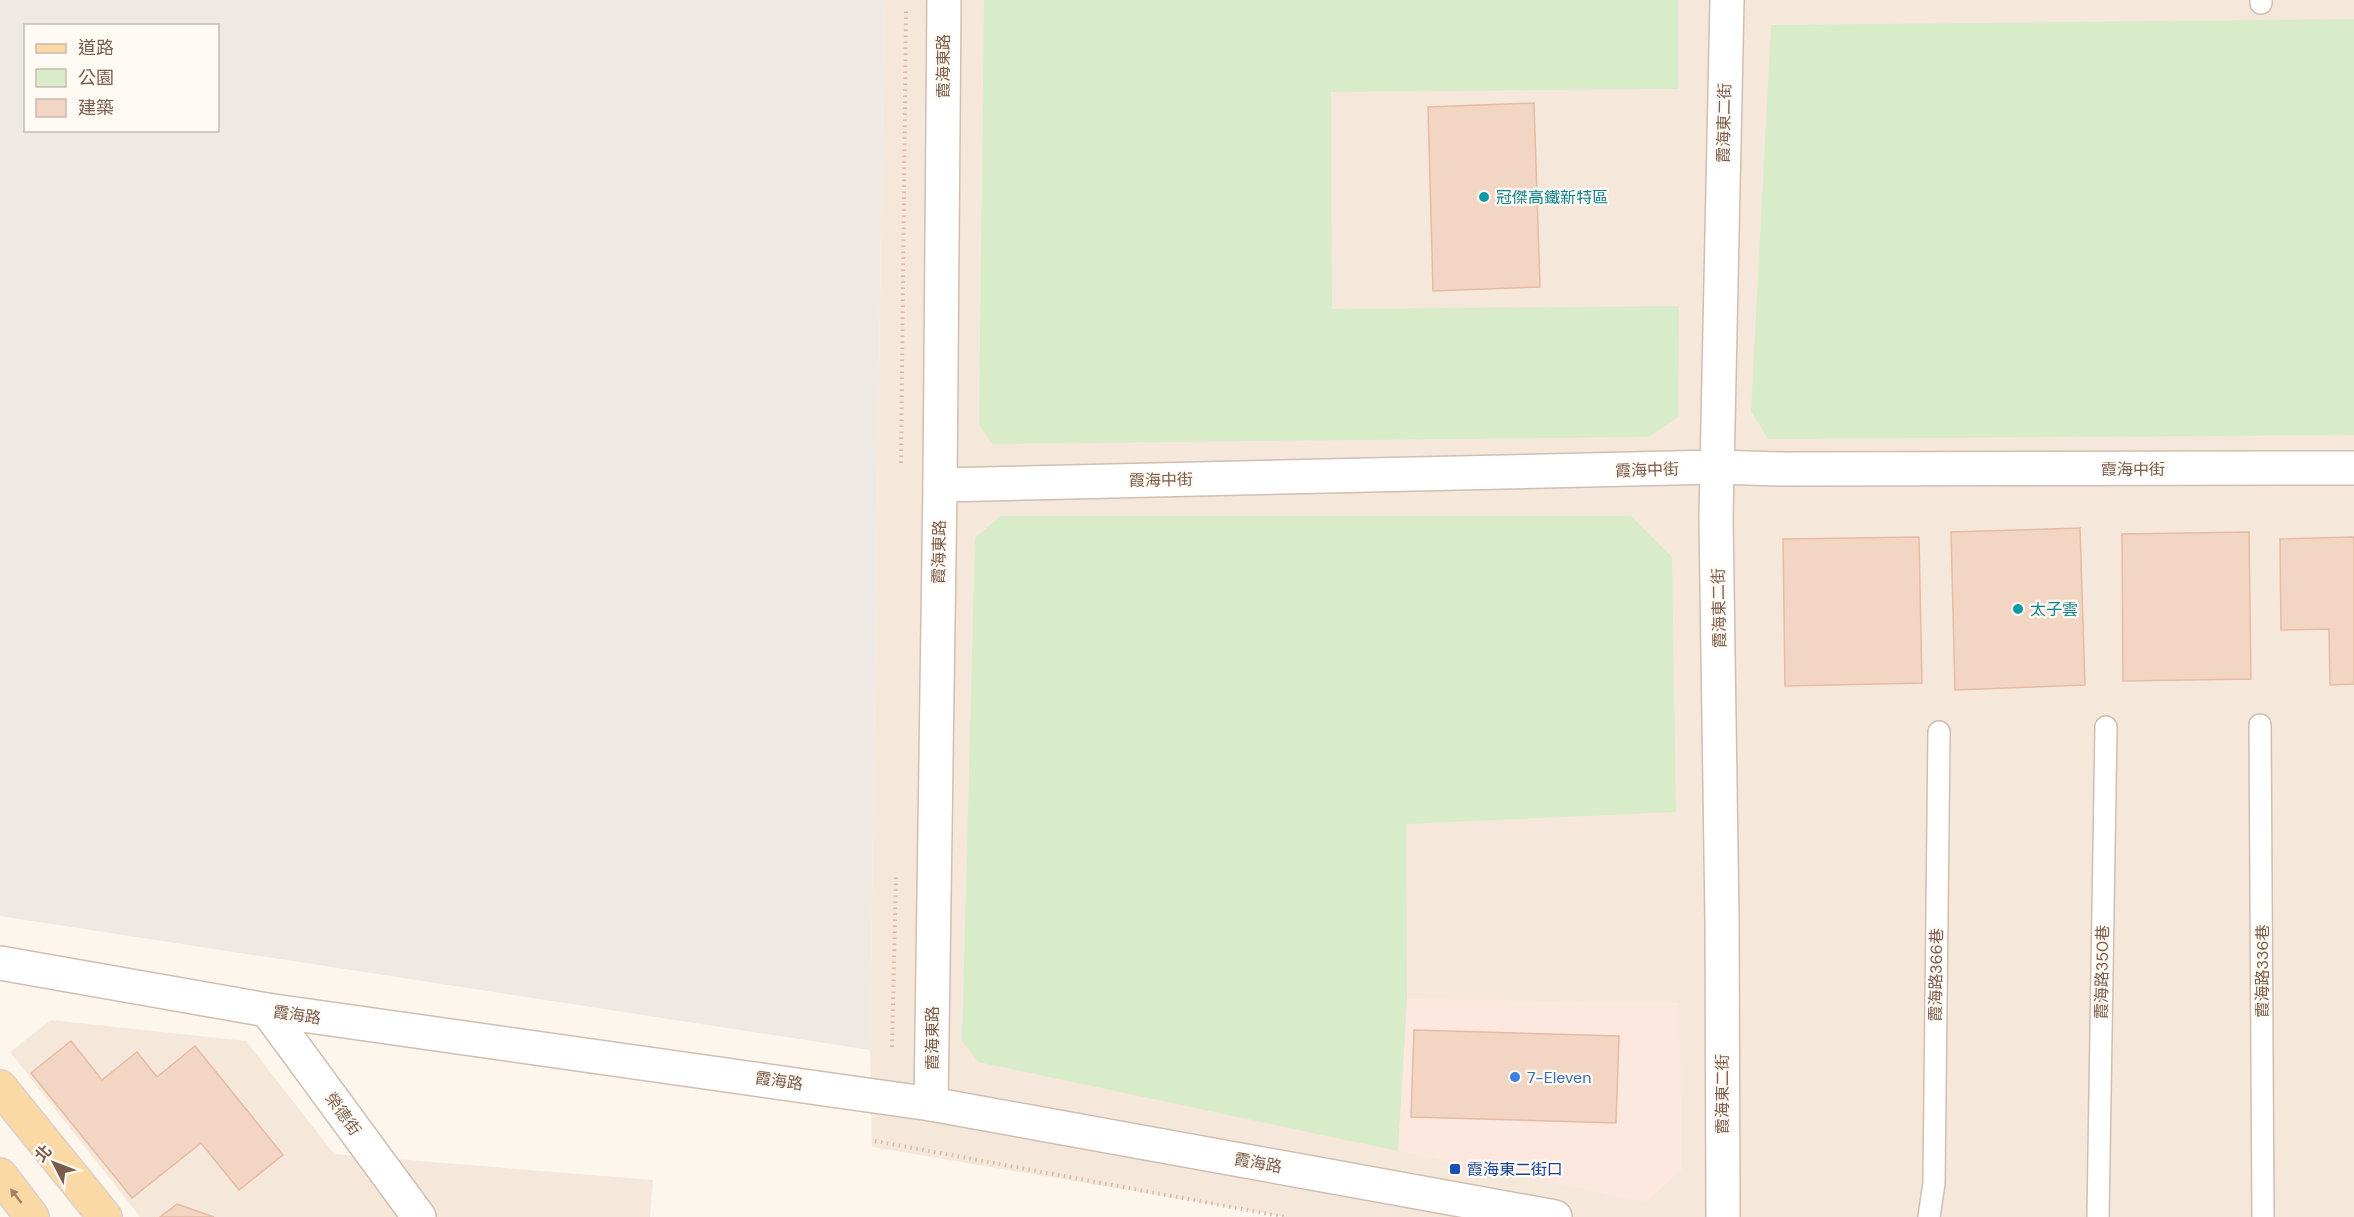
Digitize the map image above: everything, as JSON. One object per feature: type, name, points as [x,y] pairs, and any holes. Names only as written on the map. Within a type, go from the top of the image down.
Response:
[{"type":"main road","points":[[0,1087],[105,1217]]},
{"type":"main road","points":[[0,1175],[32,1217]]},
{"type":"street","name":"霞海東路","points":[[931,1104],[944,0]]},
{"type":"street","name":"霞海東二街","points":[[1723,1217],[1722,884],[1716,467],[1727,0]]},
{"type":"street","name":"霞海中街","points":[[940,485],[1716,467],[1782,470],[2354,468]]},
{"type":"street","name":"霞海路","points":[[0,963],[267,1010],[931,1104],[1555,1217]]},
{"type":"street","name":"榮德街","points":[[267,1010],[419,1217]]},
{"type":"lane","name":"霞海路336巷","points":[[2260,725],[2263,1217]]},
{"type":"lane","name":"霞海路350巷","points":[[2098,1217],[2106,727]]},
{"type":"lane","name":"霞海路366巷","points":[[1929,1217],[1934,1183],[1939,732]]},
{"type":"path","points":[[901,464],[906,0]]},
{"type":"path","points":[[875,1141],[1285,1217]]},
{"type":"shaded area","points":[[0,0],[884,0],[870,1050],[0,916]]},
{"type":"shaded area","points":[[884,0],[2354,0],[2354,1217],[1287,1217],[872,1147],[870,1050]]},
{"type":"shaded area","points":[[1407,999],[1679,1003],[1682,1169],[1646,1202],[1398,1151]]},
{"type":"shaded area","points":[[51,1020],[246,1041],[334,1154],[653,1180],[650,1217],[140,1217],[10,1052]]},
{"type":"green space","points":[[984,0],[1678,0],[1678,89],[1331,92],[1332,309],[1679,306],[1678,417],[1649,437],[993,444],[979,425]]},
{"type":"green space","points":[[2354,19],[2354,435],[1768,439],[1751,411],[1771,25]]},
{"type":"green space","points":[[1000,516],[1631,516],[1672,557],[1676,812],[1406,824],[1407,999],[1398,1151],[978,1062],[962,1041],[975,538]]},
{"type":"building","name":"冠傑高鐵新特區","points":[[1534,103],[1540,287],[1433,291],[1428,107]]},
{"type":"building","name":"太子雲","points":[[2080,528],[2085,685],[1955,690],[1951,532]]},
{"type":"building","name":"太子雲","points":[[2249,532],[2251,679],[2123,681],[2122,534]]},
{"type":"building","points":[[1919,537],[1922,683],[1785,686],[1783,539]]},
{"type":"building","points":[[2354,537],[2354,684],[2330,685],[2329,629],[2281,630],[2280,539]]},
{"type":"building","name":"7-Eleven","points":[[1414,1030],[1619,1036],[1616,1123],[1411,1117]]},
{"type":"building","points":[[71,1041],[102,1080],[137,1052],[157,1077],[195,1046],[283,1155],[239,1190],[201,1143],[132,1198],[31,1073]]},
{"type":"building","points":[[177,1204],[214,1217],[160,1217]]},
{"type":"place","name":"冠傑高鐵新特區","points":[[1484,197]]},
{"type":"place","name":"太子雲","points":[[2018,609]]},
{"type":"place","name":"7-Eleven","points":[[1515,1077]]},
{"type":"place","name":"霞海東二街口","points":[[1455,1169]]}]
